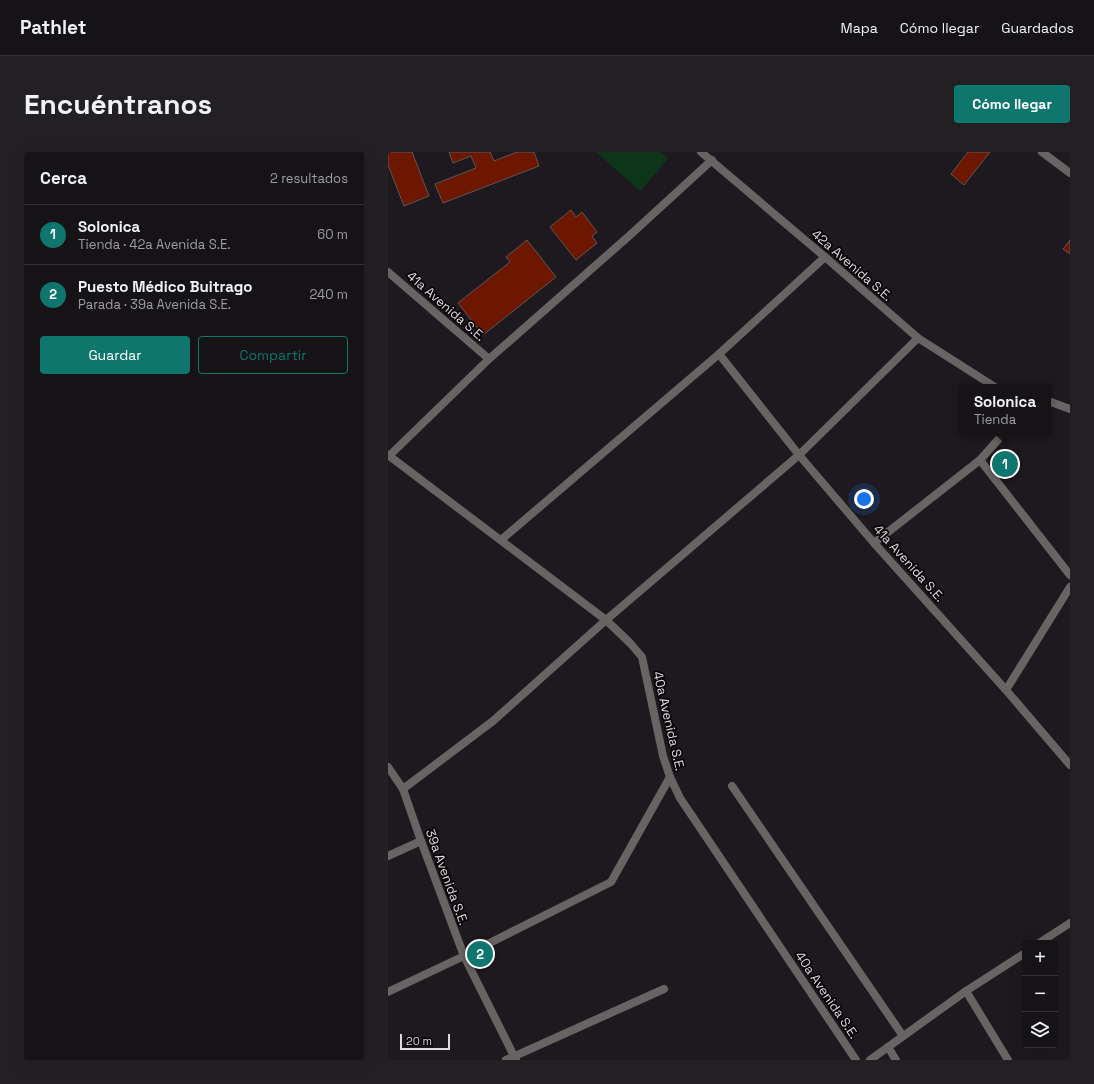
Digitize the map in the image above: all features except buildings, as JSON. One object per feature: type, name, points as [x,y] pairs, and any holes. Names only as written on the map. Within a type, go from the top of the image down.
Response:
[{"type":"street","name":"42a Avenida S.E.","points":[[701,152],[918,338],[990,384]]},
{"type":"street","points":[[1042,152],[1070,172]]},
{"type":"street","points":[[389,456],[489,359],[629,236],[712,160]]},
{"type":"street","points":[[501,540],[719,354],[825,257]]},
{"type":"street","name":"41a Avenida S.E.","points":[[388,272],[489,359]]},
{"type":"street","points":[[403,789],[493,720],[606,620],[799,455],[918,338]]},
{"type":"street","name":"41a Avenida S.E.","points":[[719,354],[799,455],[874,543],[1006,690],[1070,765]]},
{"type":"street","points":[[1051,401],[1070,409]]},
{"type":"street","points":[[874,543],[980,460],[1001,436]]},
{"type":"street","name":"40a Avenida S.E.","points":[[389,456],[606,620],[642,657],[663,756],[670,777],[685,805],[856,1060]]},
{"type":"street","points":[[980,460],[1070,575]]},
{"type":"street","points":[[1006,690],[1070,587]]},
{"type":"street","name":"39a Avenida S.E.","points":[[388,767],[403,789],[464,956],[515,1058]]},
{"type":"street","points":[[388,992],[464,956],[611,882],[670,777]]},
{"type":"street","points":[[732,786],[903,1036]]},
{"type":"street","points":[[388,856],[421,841]]},
{"type":"street","points":[[1044,940],[1070,923]]},
{"type":"street","points":[[870,1060],[966,991],[1022,954]]},
{"type":"street","points":[[506,1060],[515,1058],[664,989]]},
{"type":"street","points":[[966,991],[1008,1060]]},
{"type":"street","points":[[888,1047],[896,1060]]},
{"type":"green space","points":[[596,152],[660,152],[668,159],[640,191]]},
{"type":"place","name":"Solonica","points":[[1005,464]]},
{"type":"place","name":"Puesto Médico Buitrago","points":[[480,954]]}]
